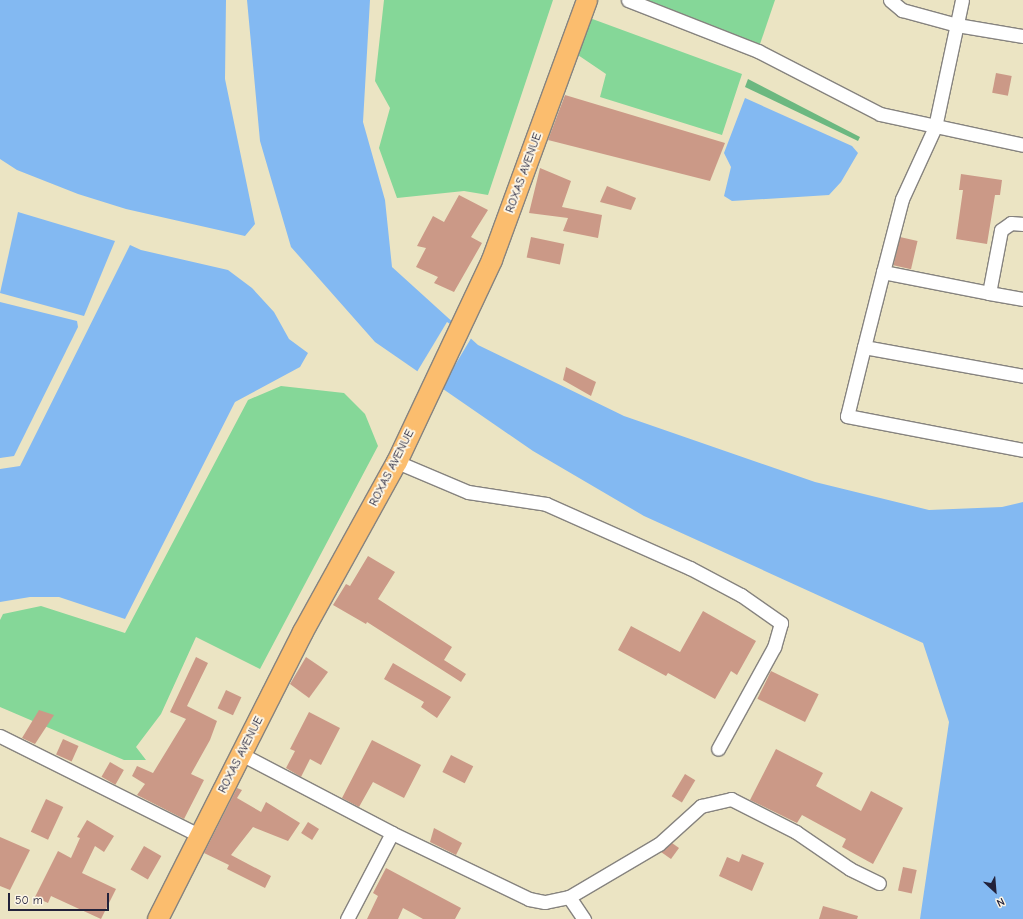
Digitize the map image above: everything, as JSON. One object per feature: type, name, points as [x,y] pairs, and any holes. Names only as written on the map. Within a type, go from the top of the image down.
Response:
[{"type":"main road","name":"ROXAS AVENUE","points":[[158,919],[304,632],[397,462],[429,391],[492,260],[587,0]]},
{"type":"street","points":[[628,0],[758,52],[880,114],[935,128],[1023,145]]},
{"type":"street","points":[[890,0],[902,10],[957,25],[1023,36]]},
{"type":"street","points":[[962,0],[935,128],[902,199],[882,272],[847,416],[1023,450]]},
{"type":"street","points":[[989,293],[1001,230],[1011,223],[1023,224]]},
{"type":"street","points":[[882,272],[1023,300]]},
{"type":"street","points":[[864,347],[1023,376]]},
{"type":"street","points":[[397,462],[468,492],[546,504],[690,568],[741,595],[782,623],[774,646],[718,748]]},
{"type":"street","points":[[0,736],[201,836]]},
{"type":"street","points":[[241,754],[392,833],[529,899],[545,902],[569,897],[659,844],[701,806],[731,800],[796,832],[850,869],[879,883]]},
{"type":"street","points":[[347,919],[392,833]]},
{"type":"street","points":[[569,897],[584,919]]},
{"type":"green space","points":[[384,0],[553,0],[488,195],[464,191],[397,198],[379,148],[390,108],[375,81]]},
{"type":"green space","points":[[648,0],[775,0],[758,50],[647,2]]},
{"type":"green space","points":[[587,17],[742,74],[722,135],[600,97],[606,74],[575,53]]},
{"type":"green space","points":[[748,79],[860,137],[858,141],[745,87]]},
{"type":"green space","points":[[281,386],[344,393],[365,414],[378,446],[260,669],[196,637],[161,714],[136,747],[146,760],[124,760],[0,707],[0,620],[3,614],[41,606],[125,633],[248,400]]},
{"type":"water","points":[[0,0],[226,0],[225,79],[255,224],[245,236],[126,209],[78,194],[17,170],[0,159]]},
{"type":"water","points":[[247,0],[370,0],[363,122],[385,200],[392,267],[478,345],[624,416],[815,482],[929,510],[1002,507],[1023,502],[1023,919],[920,919],[949,722],[923,643],[644,516],[533,451],[375,342],[291,247],[260,141]]},
{"type":"water","points":[[745,98],[852,146],[858,153],[841,182],[829,195],[732,201],[724,196],[731,167],[724,153]]},
{"type":"water","points":[[18,212],[115,241],[84,316],[0,293]]},
{"type":"water","points":[[130,245],[141,250],[228,270],[252,288],[274,312],[289,339],[308,353],[300,367],[235,402],[125,619],[59,597],[30,597],[0,602],[0,469],[20,466]]},
{"type":"water","points":[[0,302],[77,321],[78,327],[14,456],[0,458]]},
{"type":"pier","points":[[447,322],[472,337],[441,388],[417,373]]},
{"type":"building","points":[[996,73],[1012,76],[1008,96],[992,93]]},
{"type":"building","points":[[565,95],[725,143],[710,181],[548,140]]},
{"type":"building","points":[[540,168],[571,181],[562,207],[602,215],[598,238],[563,231],[568,218],[529,213]]},
{"type":"building","points":[[961,174],[1002,180],[1000,195],[995,195],[987,244],[956,239],[963,190],[959,190]]},
{"type":"building","points":[[607,186],[636,198],[631,210],[600,202]]},
{"type":"building","points":[[459,195],[488,210],[471,237],[482,243],[454,292],[434,283],[438,277],[416,267],[426,248],[417,246],[433,216],[444,222]]},
{"type":"building","points":[[531,237],[564,244],[560,265],[527,258]]},
{"type":"building","points":[[900,237],[918,241],[911,269],[893,265]]},
{"type":"building","points":[[566,367],[596,382],[591,396],[563,380]]},
{"type":"building","points":[[368,556],[395,572],[378,599],[452,647],[444,660],[466,674],[461,682],[367,622],[366,624],[333,605],[346,584],[350,586]]},
{"type":"building","points":[[703,611],[756,641],[737,675],[731,671],[715,699],[668,673],[666,676],[618,650],[631,626],[680,652]]},
{"type":"building","points":[[196,657],[208,663],[187,706],[217,721],[210,740],[191,774],[204,780],[184,819],[137,795],[145,784],[132,776],[137,766],[153,773],[186,719],[170,712]]},
{"type":"building","points":[[306,657],[328,672],[309,698],[290,684]]},
{"type":"building","points":[[393,663],[451,697],[437,718],[421,707],[424,702],[384,679]]},
{"type":"building","points":[[771,671],[819,694],[805,722],[757,699]]},
{"type":"building","points":[[226,690],[241,697],[233,715],[218,708]]},
{"type":"building","points":[[39,710],[54,715],[35,744],[22,738]]},
{"type":"building","points":[[309,712],[340,728],[321,765],[310,759],[301,777],[286,768],[295,751],[290,749]]},
{"type":"building","points":[[63,739],[79,746],[72,761],[56,755]]},
{"type":"building","points":[[372,740],[421,765],[404,798],[373,782],[359,807],[342,798]]},
{"type":"building","points":[[776,749],[823,773],[816,786],[861,811],[871,791],[903,808],[873,864],[842,847],[846,839],[802,815],[797,823],[750,800]]},
{"type":"building","points":[[451,755],[473,766],[465,783],[442,772]]},
{"type":"building","points":[[110,762],[124,770],[115,785],[102,777]]},
{"type":"building","points":[[685,774],[695,780],[682,802],[672,796]]},
{"type":"building","points":[[237,788],[242,790],[237,798],[261,812],[266,802],[300,823],[288,841],[253,827],[231,855],[271,876],[265,888],[227,869],[229,865],[204,853]]},
{"type":"building","points":[[46,799],[63,807],[48,840],[31,832]]},
{"type":"building","points":[[87,820],[114,836],[104,852],[95,846],[82,873],[116,889],[101,919],[51,896],[48,903],[35,897],[58,851],[71,858],[80,838],[77,837]]},
{"type":"building","points":[[308,822],[319,829],[312,840],[301,833]]},
{"type":"building","points":[[434,828],[462,843],[456,855],[430,842]]},
{"type":"building","points":[[0,837],[30,850],[10,890],[0,886]]},
{"type":"building","points":[[672,843],[679,848],[671,859],[661,852]]},
{"type":"building","points":[[144,846],[161,856],[148,879],[130,869]]},
{"type":"building","points":[[742,854],[764,863],[752,891],[719,876],[727,857],[739,862]]},
{"type":"building","points":[[903,867],[917,870],[912,893],[898,890]]},
{"type":"building","points":[[386,868],[461,908],[455,919],[423,919],[403,908],[398,919],[367,919],[378,896],[373,893]]},
{"type":"building","points":[[823,906],[858,916],[857,919],[819,919]]}]
